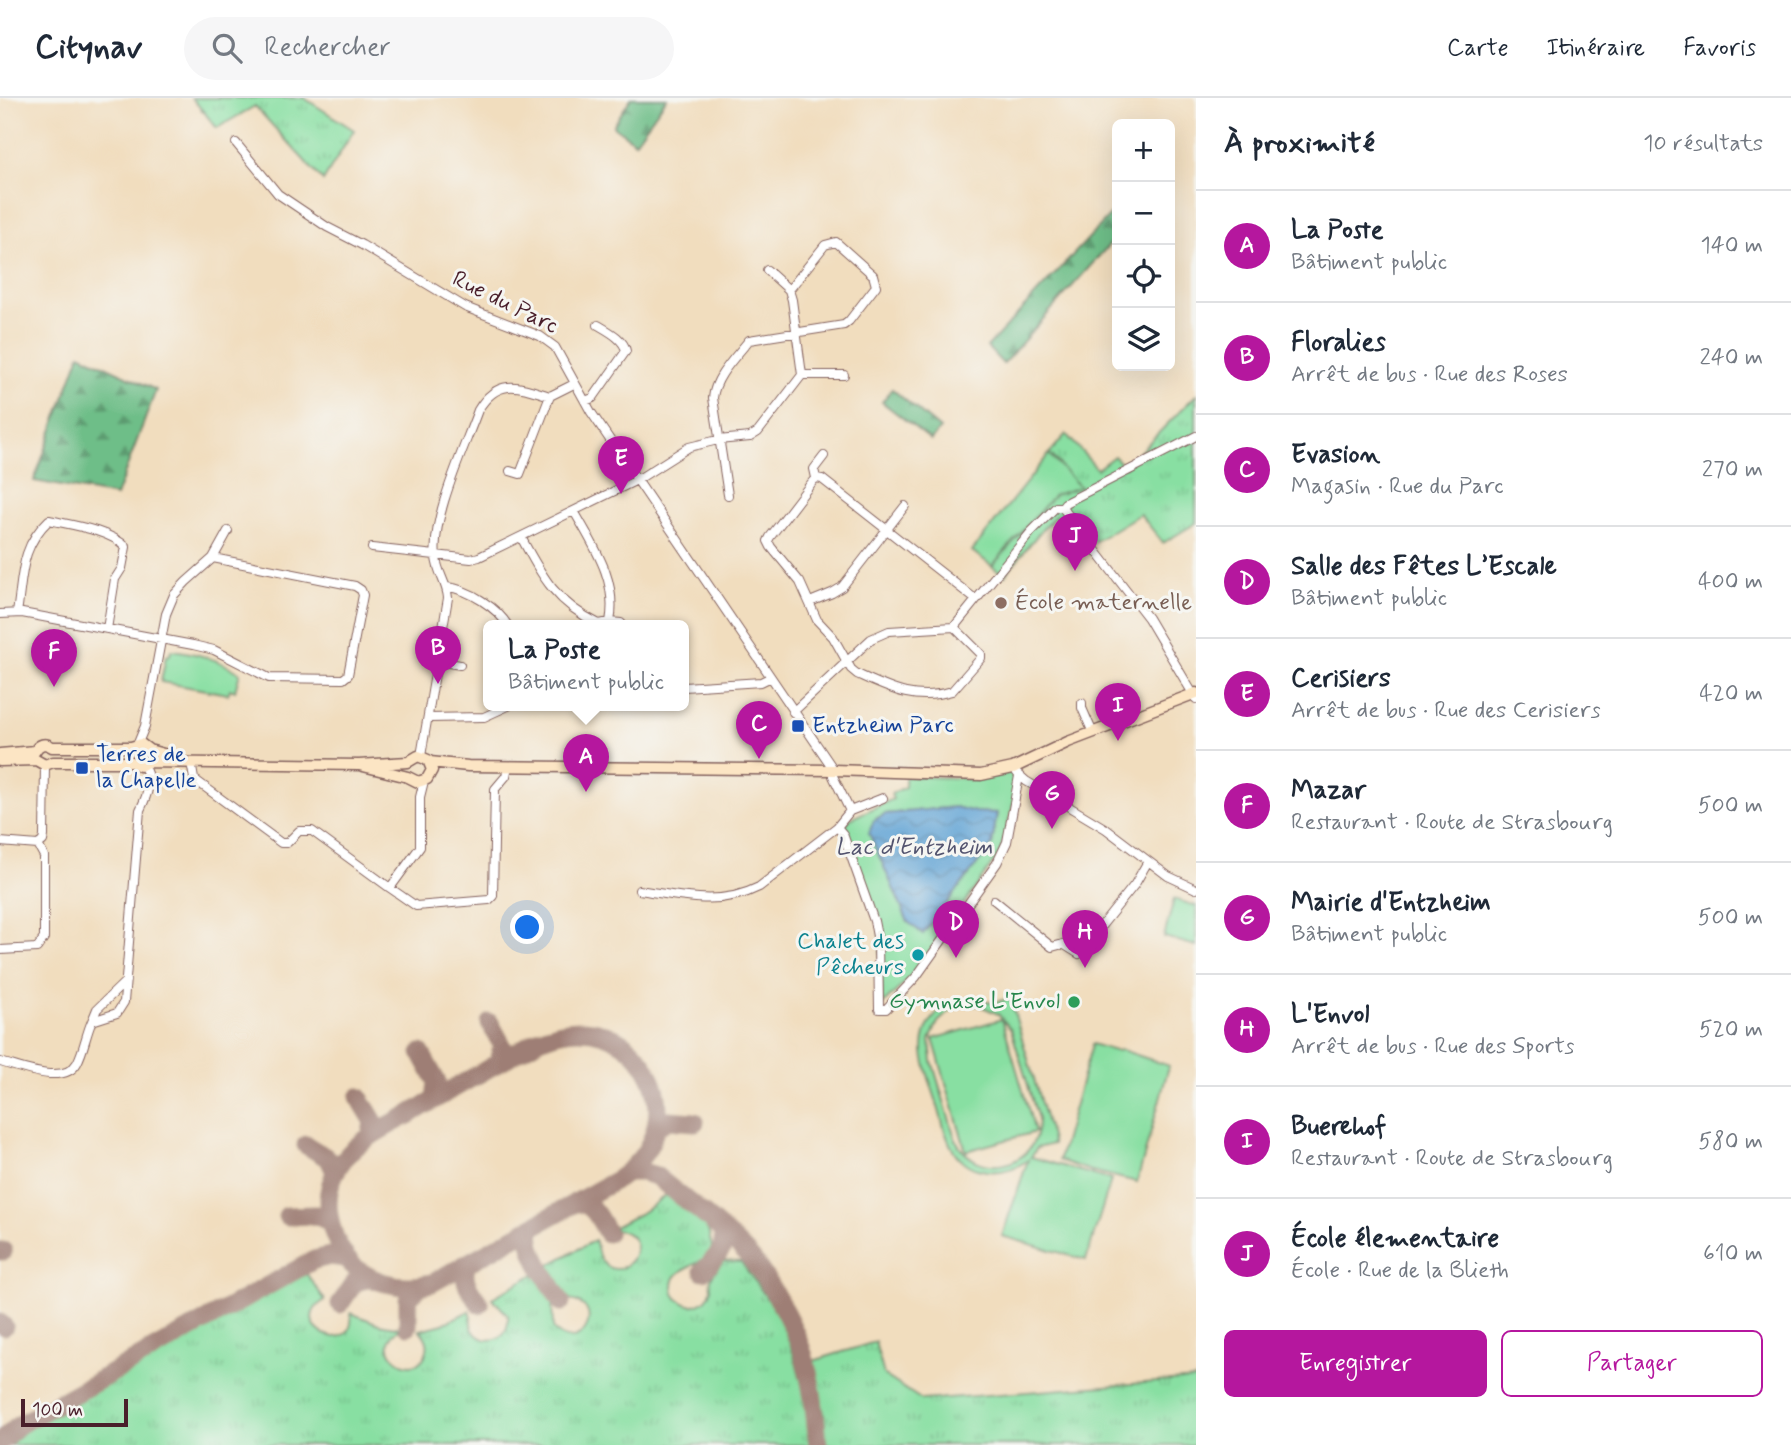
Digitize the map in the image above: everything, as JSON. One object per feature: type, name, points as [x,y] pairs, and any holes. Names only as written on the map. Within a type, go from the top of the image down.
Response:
[{"type":"main road","points":[[419,778],[406,769],[408,762],[414,757],[468,766],[702,771],[834,770],[956,775],[1016,772],[1093,733],[1195,696]]},
{"type":"main road","points":[[42,760],[42,744],[52,747],[141,747],[191,762]]},
{"type":"main road","points":[[0,754],[42,760],[55,756],[52,747]]},
{"type":"main road","points":[[131,762],[128,752],[141,747]]},
{"type":"main road","points":[[141,747],[150,757],[145,764]]},
{"type":"main road","points":[[419,778],[425,759]]},
{"type":"main road","points":[[0,761],[131,762],[137,765],[191,762],[359,765],[408,762]]},
{"type":"main road","points":[[359,765],[419,778],[468,766]]},
{"type":"street","name":"Rue du Parc","points":[[236,143],[278,194],[327,226],[465,307],[548,340],[555,347],[574,384],[637,480],[834,770],[833,776],[850,811]]},
{"type":"street","points":[[728,495],[713,398],[714,388],[719,380],[750,340],[844,325],[876,286],[873,275],[836,242],[825,245],[789,290]]},
{"type":"street","points":[[372,548],[479,557],[637,480],[689,447],[718,440],[750,437],[758,432],[802,375],[789,290],[767,270]]},
{"type":"street","points":[[585,401],[593,398],[626,351],[620,340],[598,325]]},
{"type":"street","points":[[802,375],[844,375]]},
{"type":"street","points":[[509,471],[520,474],[550,397],[574,384]]},
{"type":"street","points":[[425,759],[428,718],[449,598],[435,555],[442,511],[478,410],[485,400],[506,386],[522,387],[550,397]]},
{"type":"street","points":[[954,627],[1049,512],[1196,436]]},
{"type":"street","points":[[793,712],[847,663],[871,639],[889,631],[954,627],[981,654],[981,658],[952,691],[910,695],[899,693],[857,674],[847,663],[832,637],[817,620],[800,582],[768,541],[816,478],[814,469],[824,456]]},
{"type":"street","points":[[816,478],[822,479],[975,599]]},
{"type":"street","points":[[810,602],[842,587],[905,506]]},
{"type":"street","points":[[1062,507],[1147,618],[1195,696]]},
{"type":"street","points":[[574,511],[607,573],[613,595],[610,620]]},
{"type":"street","points":[[17,613],[27,548],[36,533],[49,520],[86,529],[120,541],[126,547],[122,568],[115,579],[107,629]]},
{"type":"street","points":[[141,747],[166,614],[174,595],[213,558],[228,531]]},
{"type":"street","points":[[521,537],[542,577],[564,603],[591,620]]},
{"type":"street","points":[[0,614],[17,613],[214,650],[269,678],[343,679],[348,675],[362,590],[355,586],[213,558]]},
{"type":"street","points":[[447,587],[464,591],[500,614],[504,620]]},
{"type":"street","points":[[438,661],[460,665]]},
{"type":"street","points":[[689,687],[761,682],[769,678]]},
{"type":"street","points":[[1082,703],[1093,733]]},
{"type":"street","points":[[428,718],[484,717],[497,711]]},
{"type":"street","points":[[0,842],[38,845],[43,841],[42,760]]},
{"type":"street","points":[[191,762],[194,779],[281,843],[287,843],[299,831],[312,831],[416,906],[489,900],[493,896],[495,789],[506,776],[508,766]]},
{"type":"street","points":[[92,1021],[117,1013],[121,1009],[141,810],[148,794],[150,780],[145,764]]},
{"type":"street","points":[[837,827],[843,834],[874,921],[878,941],[879,1009],[886,1009],[916,977],[997,863],[1007,842],[1016,772],[1106,829],[1147,863],[1174,880],[1196,889]]},
{"type":"street","points":[[390,888],[419,847],[419,778]]},
{"type":"street","points":[[639,890],[719,900],[745,894],[837,827],[850,811],[883,798]]},
{"type":"street","points":[[0,950],[37,948],[44,938],[44,856],[38,845]]},
{"type":"street","points":[[1063,944],[1079,954],[1135,884],[1147,863]]},
{"type":"street","points":[[994,900],[1052,947],[1093,937]]},
{"type":"street","points":[[0,1062],[57,1075],[68,1073],[77,1063],[97,1009],[125,981]]},
{"type":"green space","points":[[192,98],[304,98],[354,130],[323,181],[255,106],[217,128]]},
{"type":"green space","points":[[631,98],[667,98],[635,142],[613,126]]},
{"type":"green space","points":[[1111,214],[1112,242],[1003,364],[987,347]]},
{"type":"green space","points":[[80,354],[156,390],[116,496],[34,481]]},
{"type":"green space","points":[[892,389],[940,429],[931,440],[882,402]]},
{"type":"green space","points":[[1196,395],[1196,523],[1163,543],[1140,514],[1087,546],[1064,518],[1056,516],[1004,576],[992,566],[1054,495],[1060,464],[1049,454],[1066,434],[1097,469],[1114,456],[1125,467]]},
{"type":"green space","points":[[1049,454],[1080,487],[1054,495],[992,566],[972,551]]},
{"type":"green space","points":[[171,650],[207,657],[240,673],[235,691],[230,689],[228,694],[161,682],[166,656],[170,655]]},
{"type":"green space","points":[[1012,772],[1020,780],[1000,853],[914,974],[882,1005],[880,924],[855,861],[845,826],[850,819],[893,799],[891,794],[905,787],[905,776],[983,779]],"holes":[[[955,807],[975,812],[997,813],[992,845],[908,922],[874,820],[885,814]]]},
{"type":"green space","points":[[1174,899],[1196,906],[1196,946],[1164,937]]},
{"type":"green space","points":[[973,998],[994,1003],[1010,998],[1053,1144],[1037,1148],[1031,1157],[1111,1180],[1086,1260],[1002,1236],[1028,1160],[1007,1170],[985,1171],[965,1163],[950,1144],[923,1051],[926,1030],[931,1021],[945,1007],[963,999]],"holes":[[[979,1005],[998,1014],[1011,1029],[1038,1119],[1036,1136],[1029,1149],[1018,1159],[991,1165],[977,1161],[964,1152],[955,1138],[932,1061],[930,1040],[938,1022],[950,1011],[963,1006]]]},
{"type":"green space","points":[[1002,1019],[1035,1132],[966,1151],[933,1039]]},
{"type":"green space","points":[[1092,1044],[1115,1051],[1122,1050],[1169,1066],[1137,1182],[1059,1160]]},
{"type":"green space","points":[[667,1194],[704,1225],[712,1247],[704,1259],[678,1274],[674,1280],[675,1295],[685,1304],[703,1302],[711,1290],[712,1276],[723,1261],[741,1262],[769,1301],[793,1352],[807,1407],[811,1445],[10,1445],[25,1431],[306,1273],[325,1300],[314,1310],[312,1320],[316,1328],[334,1337],[344,1335],[350,1327],[351,1313],[379,1324],[401,1328],[391,1337],[389,1346],[391,1354],[406,1364],[422,1360],[427,1350],[426,1339],[420,1330],[443,1324],[469,1311],[471,1326],[482,1338],[489,1340],[503,1334],[508,1315],[492,1298],[536,1273],[552,1300],[553,1328],[563,1336],[572,1338],[580,1335],[589,1320],[587,1311],[581,1304],[569,1300],[549,1265],[595,1240],[601,1260],[610,1268],[619,1269],[626,1265],[636,1250],[634,1241],[628,1234],[614,1227],[645,1211]]},
{"type":"green space","points":[[875,1342],[884,1375],[922,1400],[1196,1379],[1196,1445],[826,1445],[824,1414],[813,1361]]},
{"type":"water","name":"Lac d'Entzheim","points":[[955,807],[975,812],[997,813],[992,845],[923,934],[908,922],[869,833],[874,820],[885,814]]},
{"type":"taxiway","points":[[490,1023],[502,1045],[499,1062]]},
{"type":"taxiway","points":[[0,1442],[19,1425],[314,1260],[330,1256],[346,1258],[364,1274],[385,1283],[408,1286],[432,1283],[618,1179],[644,1154],[656,1126],[657,1097],[647,1070],[629,1048],[603,1034],[573,1030],[538,1040],[372,1135],[346,1157],[333,1177],[330,1189],[328,1201],[331,1225],[346,1258]]},
{"type":"taxiway","points":[[421,1053],[437,1082],[435,1099]]},
{"type":"taxiway","points":[[359,1097],[373,1120],[371,1136]]},
{"type":"taxiway","points":[[656,1127],[669,1120],[695,1122]]},
{"type":"taxiway","points":[[306,1145],[329,1159],[335,1172]]},
{"type":"taxiway","points":[[629,1172],[656,1176],[725,1233],[746,1253],[763,1275],[788,1319],[805,1360],[818,1445]]},
{"type":"taxiway","points":[[576,1202],[592,1209],[607,1233]]},
{"type":"taxiway","points":[[287,1216],[316,1215],[330,1222]]},
{"type":"taxiway","points":[[532,1228],[535,1255],[561,1302]]},
{"type":"taxiway","points":[[703,1271],[722,1248],[722,1232]]},
{"type":"taxiway","points":[[467,1265],[466,1281],[480,1304]]},
{"type":"taxiway","points":[[340,1304],[355,1282],[370,1278]]},
{"type":"taxiway","points":[[408,1326],[408,1298],[419,1287]]},
{"type":"taxiway","points":[[0,1323],[4,1326]]},
{"type":"place","name":"Cerisiers","points":[[621,494]]},
{"type":"place","name":"École élementaire","points":[[1075,571]]},
{"type":"place","name":"École maternelle","points":[[1001,603]]},
{"type":"place","name":"Floralies","points":[[438,684]]},
{"type":"place","name":"Mazar","points":[[54,687]]},
{"type":"place","name":"Entzheim Parc","points":[[798,726]]},
{"type":"place","name":"Buerehof","points":[[1118,741]]},
{"type":"place","name":"Evasion","points":[[759,759]]},
{"type":"place","name":"Terres de la Chapelle","points":[[82,768]]},
{"type":"place","name":"La Poste","points":[[586,792]]},
{"type":"place","name":"Mairie d'Entzheim","points":[[1052,829]]},
{"type":"place","name":"Chalet des Pêcheurs","points":[[918,955]]},
{"type":"place","name":"Salle des Fêtes L’Escale","points":[[956,958]]},
{"type":"place","name":"L'Envol","points":[[1085,968]]},
{"type":"place","name":"Gymnase L'Envol","points":[[1074,1002]]}]
